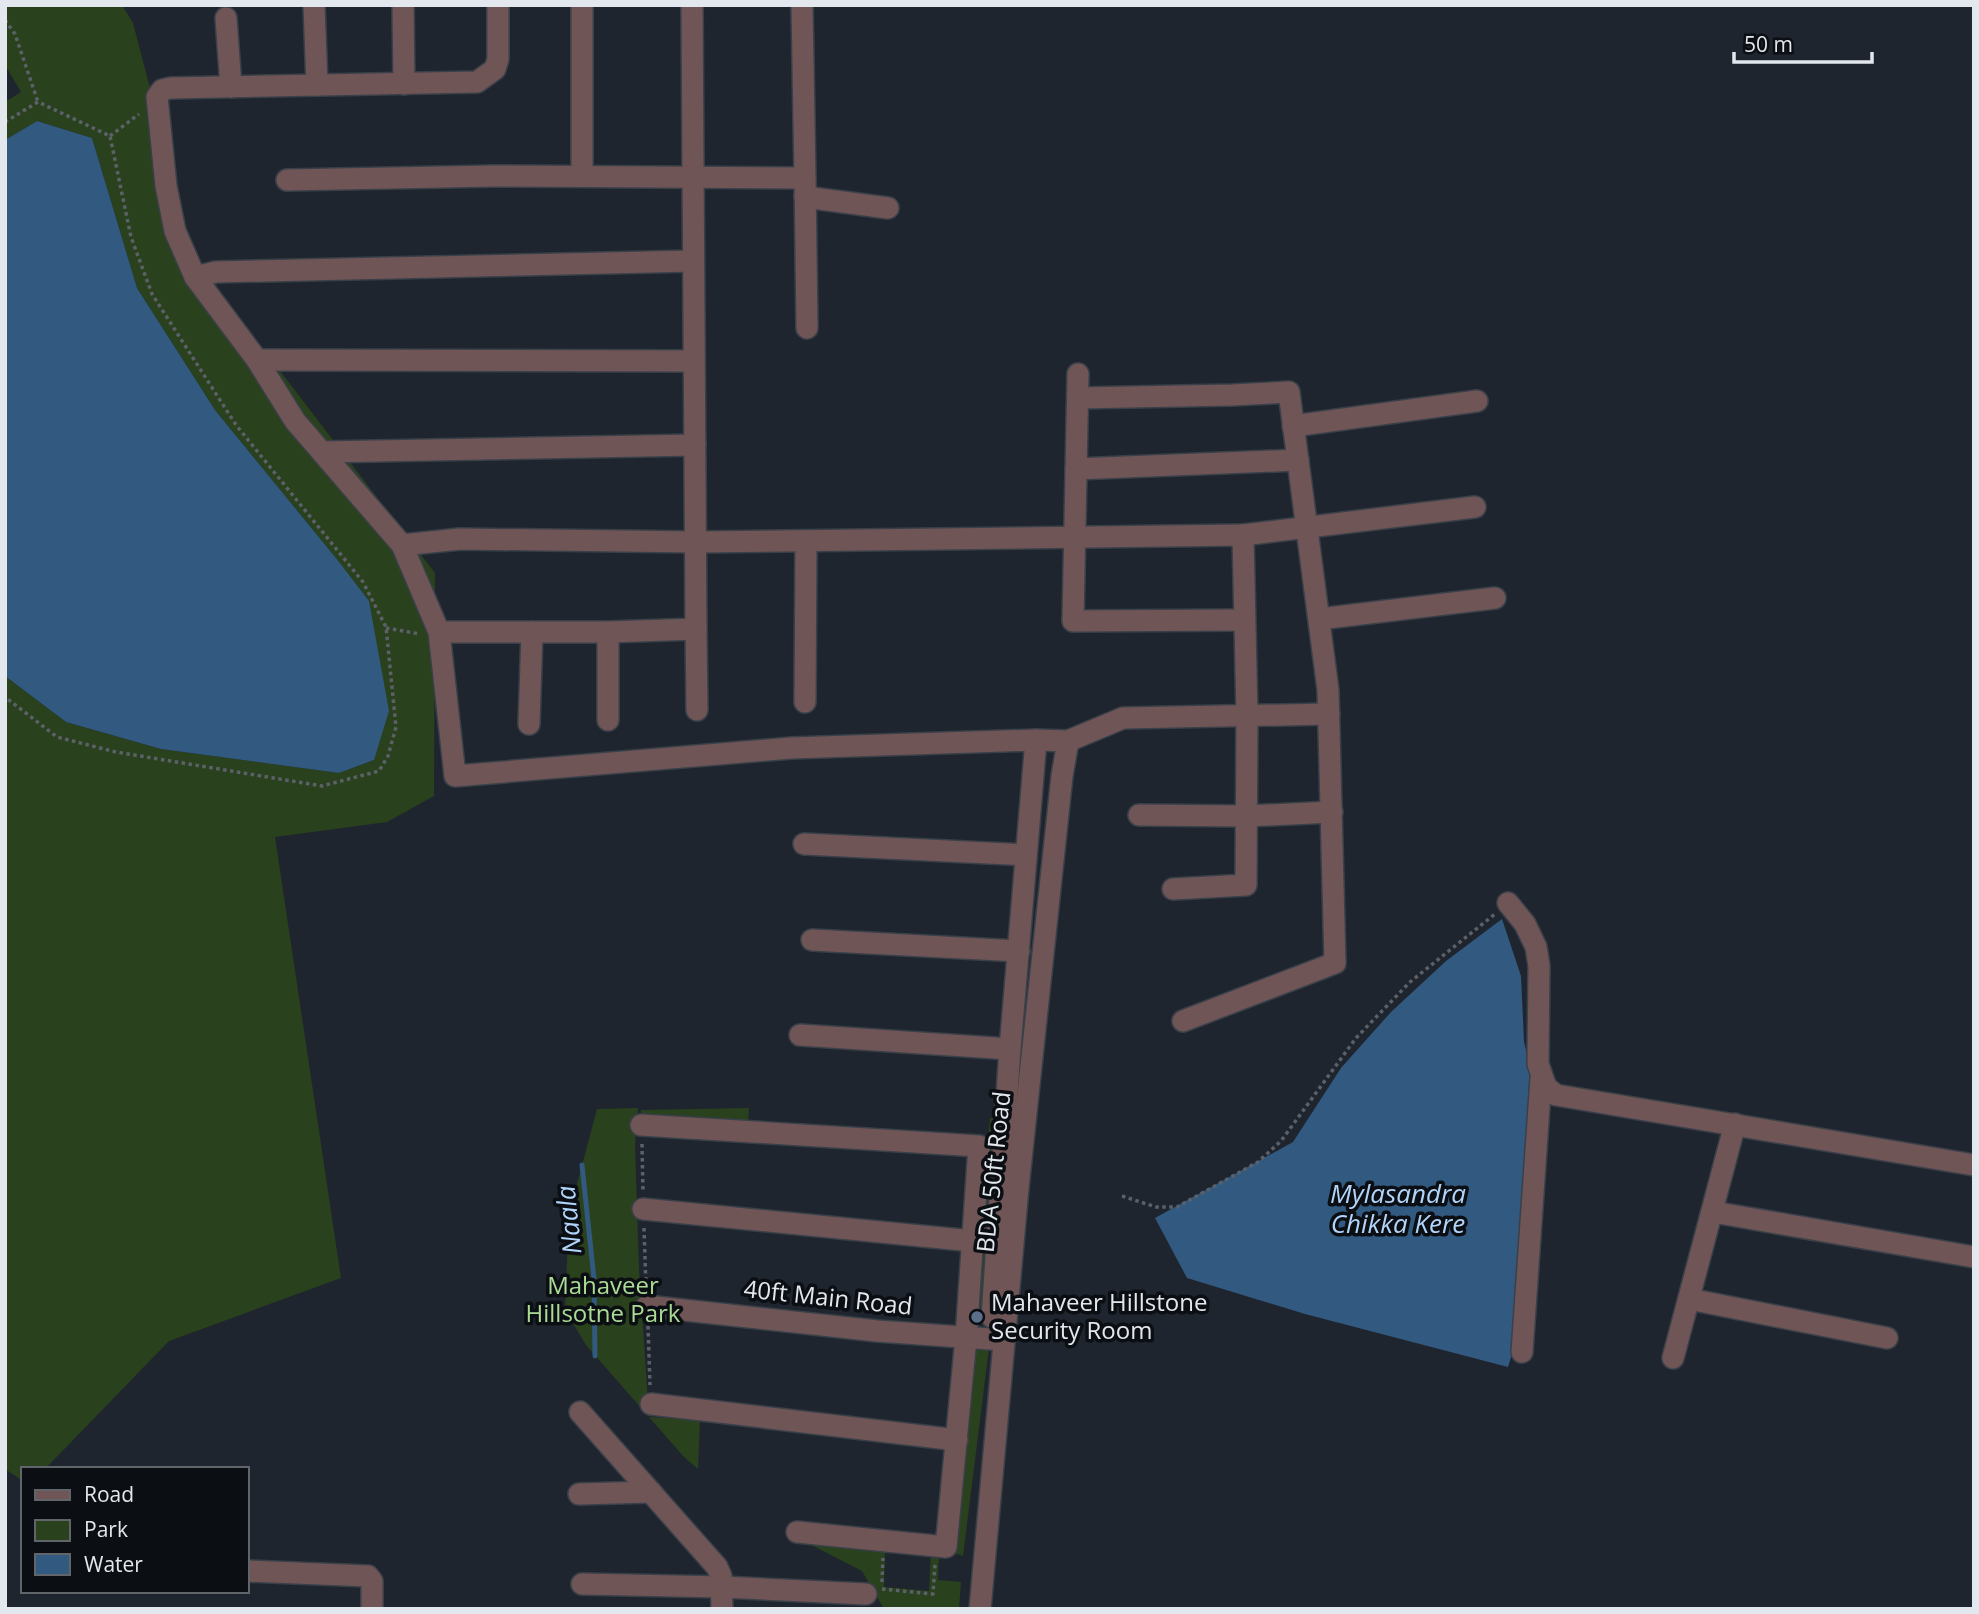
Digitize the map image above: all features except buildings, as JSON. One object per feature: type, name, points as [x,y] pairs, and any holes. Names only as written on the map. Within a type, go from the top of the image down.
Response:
[{"type":"street","points":[[314,5],[317,85]]},
{"type":"street","points":[[403,5],[404,84]]},
{"type":"street","points":[[498,5],[498,59],[495,69],[477,82],[172,88],[162,90],[157,97],[166,186],[175,231],[195,277],[257,360],[295,421],[402,545],[439,634],[455,776],[791,748],[1068,741],[1123,718],[1329,714]]},
{"type":"street","points":[[582,5],[582,176]]},
{"type":"street","points":[[692,5],[697,710]]},
{"type":"street","points":[[802,5],[807,328]]},
{"type":"street","points":[[226,18],[231,87]]},
{"type":"street","points":[[286,180],[693,177],[805,188],[888,208]]},
{"type":"street","points":[[195,277],[216,272],[693,261]]},
{"type":"street","points":[[257,360],[694,361]]},
{"type":"street","points":[[1078,374],[1073,621],[1244,620]]},
{"type":"street","points":[[1078,398],[1232,396],[1289,392],[1328,690],[1335,963],[1183,1021]]},
{"type":"street","points":[[1293,426],[1477,401]]},
{"type":"street","points":[[322,452],[695,445]]},
{"type":"street","points":[[1076,469],[1298,460]]},
{"type":"street","points":[[402,545],[460,539],[696,542],[1243,535],[1475,507]]},
{"type":"street","points":[[1173,888],[1246,885],[1247,716],[1243,535]]},
{"type":"street","points":[[805,702],[806,541]]},
{"type":"street","points":[[1319,619],[1495,598]]},
{"type":"street","points":[[439,634],[696,629]]},
{"type":"street","points":[[529,724],[532,632]]},
{"type":"street","points":[[608,632],[608,720]]},
{"type":"street","name":"BDA 50ft Road","points":[[980,1609],[997,1340],[1010,1049],[1036,740]]},
{"type":"street","name":"BDA 50ft Road","points":[[967,1609],[997,1340],[1018,1188],[1060,790],[1068,741]]},
{"type":"street","points":[[1139,815],[1247,816],[1332,812]]},
{"type":"street","points":[[804,844],[1026,855]]},
{"type":"street","points":[[1508,903],[1525,924],[1536,947],[1539,966],[1538,1064],[1541,1078],[1522,1352]]},
{"type":"street","points":[[812,940],[1019,951]]},
{"type":"street","points":[[800,1035],[1010,1049]]},
{"type":"street","points":[[1541,1078],[1546,1087],[1556,1095],[1974,1165]]},
{"type":"street","points":[[1673,1358],[1735,1124]]},
{"type":"street","points":[[641,1125],[979,1146],[966,1338],[946,1547],[797,1532]]},
{"type":"street","points":[[643,1209],[972,1241]]},
{"type":"street","points":[[1713,1212],[1974,1257]]},
{"type":"street","points":[[1689,1299],[1887,1338]]},
{"type":"street","name":"40ft Main Road","points":[[647,1306],[997,1340]]},
{"type":"street","points":[[651,1404],[957,1440]]},
{"type":"street","points":[[580,1412],[717,1567],[721,1576],[722,1609]]},
{"type":"street","points":[[579,1494],[651,1492]]},
{"type":"street","points":[[248,1554],[271,1572]]},
{"type":"street","points":[[248,1571],[368,1576],[372,1581],[372,1609]]},
{"type":"street","points":[[582,1584],[866,1594]]},
{"type":"path","points":[[5,20],[15,34],[38,102],[110,136]]},
{"type":"path","points":[[110,136],[140,114],[162,90]]},
{"type":"path","points":[[5,122],[38,102]]},
{"type":"path","points":[[5,697],[57,737],[116,752],[322,786],[379,771],[388,756],[396,727],[386,628],[363,582],[236,425],[152,294],[131,237],[110,136]]},
{"type":"path","points":[[386,628],[439,634]]},
{"type":"path","points":[[1122,1196],[1156,1207],[1177,1207],[1258,1162],[1281,1141],[1356,1038],[1410,982],[1508,903]]},
{"type":"path","points":[[641,1125],[651,1404]]},
{"type":"path","points":[[884,1542],[881,1589],[933,1594],[937,1547]]},
{"type":"green space","points":[[5,5],[122,5],[133,23],[195,260],[435,573],[434,796],[387,822],[275,837],[341,1278],[169,1341],[47,1467],[21,1467],[21,1480],[5,1469],[5,676],[66,722],[161,749],[339,773],[374,760],[369,601],[215,410],[137,288],[92,138],[37,121],[5,140],[5,102],[21,92],[5,65]]},
{"type":"green space","name":"Mahaveer Hillsotne Park","points":[[638,1108],[635,1145],[639,1269],[649,1417],[586,1345],[565,1310],[569,1214],[597,1109]]},
{"type":"green space","points":[[749,1108],[748,1126],[641,1125],[641,1110]]},
{"type":"green space","points":[[990,1118],[1001,1118],[984,1311],[971,1311]]},
{"type":"green space","points":[[966,1338],[990,1340],[963,1556],[951,1552]]},
{"type":"green space","name":"Mahaveer Hillsotne Park","points":[[649,1417],[700,1420],[698,1469],[684,1457]]},
{"type":"green space","points":[[784,1531],[884,1542],[884,1587],[929,1591],[931,1553],[939,1553],[938,1580],[961,1582],[959,1609],[884,1609],[862,1571]]},
{"type":"water","points":[[37,121],[92,138],[137,288],[215,410],[369,601],[389,711],[374,760],[339,773],[161,749],[66,722],[5,676],[5,140]]},
{"type":"water","name":"Mylasandra Chikka Kere","points":[[1502,919],[1521,976],[1524,1041],[1535,1093],[1525,1312],[1508,1367],[1305,1314],[1187,1278],[1155,1218],[1293,1142],[1341,1068],[1391,1012],[1446,961]]},
{"type":"waterway","name":"Naala","points":[[582,1165],[594,1279],[595,1356]]},
{"type":"place","name":"Mahaveer Hillstone Security Room","points":[[977,1317]]}]
